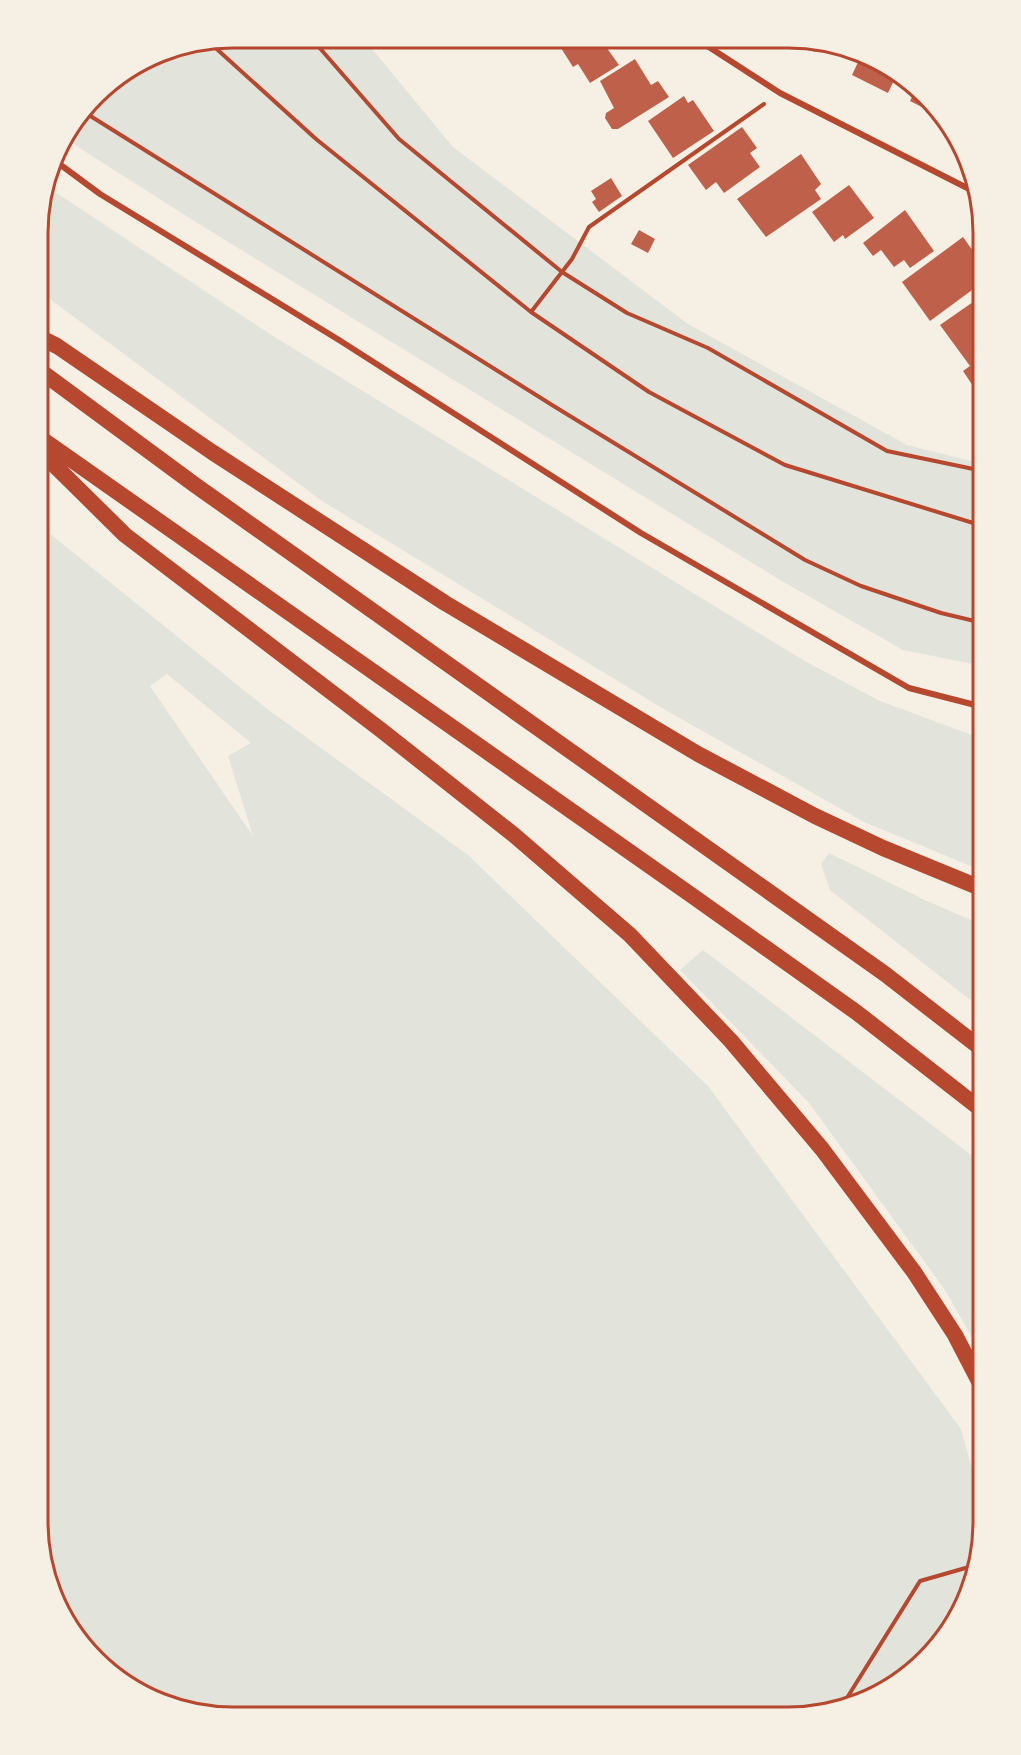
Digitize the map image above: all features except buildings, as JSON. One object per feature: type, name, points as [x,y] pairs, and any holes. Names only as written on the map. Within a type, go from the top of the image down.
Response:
[{"type":"highway","points":[[48,342],[212,452],[435,597],[698,754],[815,816],[883,848],[973,885]]},
{"type":"highway","points":[[48,377],[195,485],[885,974],[973,1042]]},
{"type":"highway","points":[[48,443],[703,903],[855,1012],[973,1103]]},
{"type":"highway","points":[[48,459],[125,535],[506,828],[630,935],[731,1041],[822,1149],[914,1272],[955,1335],[973,1370]]},
{"type":"street","points":[[710,48],[780,93],[967,188]]},
{"type":"street","points":[[61,165],[100,194],[339,340],[651,539],[909,688],[973,704]]},
{"type":"path","points":[[319,48],[399,139],[562,272],[627,314],[708,348],[887,452],[973,469]]},
{"type":"path","points":[[216,49],[316,140],[531,312],[649,392],[785,465],[973,523]]},
{"type":"path","points":[[531,312],[572,259],[590,227],[780,93]]},
{"type":"path","points":[[90,116],[552,405],[805,560],[861,585],[941,613],[973,621]]},
{"type":"path","points":[[848,1697],[920,1581],[967,1567]]},
{"type":"shaded area","points":[[233,48],[371,48],[453,147],[688,324],[907,445],[973,462],[973,664],[903,650],[780,580],[194,221],[72,143],[86,120],[111,94],[151,67],[185,54]]},
{"type":"shaded area","points":[[53,191],[273,336],[803,660],[880,701],[973,735],[973,867],[864,822],[667,711],[322,501],[48,298],[48,233]]},
{"type":"shaded area","points":[[48,532],[266,708],[468,855],[708,1086],[961,1429],[973,1473],[973,1534],[967,1570],[959,1593],[935,1635],[901,1669],[859,1693],[836,1701],[800,1707],[233,1707],[185,1701],[162,1693],[120,1669],[102,1653],[86,1635],[62,1593],[54,1570],[48,1522]],"holes":[[[167,674],[251,743],[228,756],[253,836],[150,686]]]},
{"type":"shaded area","points":[[829,853],[973,921],[973,1002],[830,890],[821,864]]},
{"type":"shaded area","points":[[703,950],[973,1156],[973,1339],[945,1290],[809,1103],[680,970]]}]
